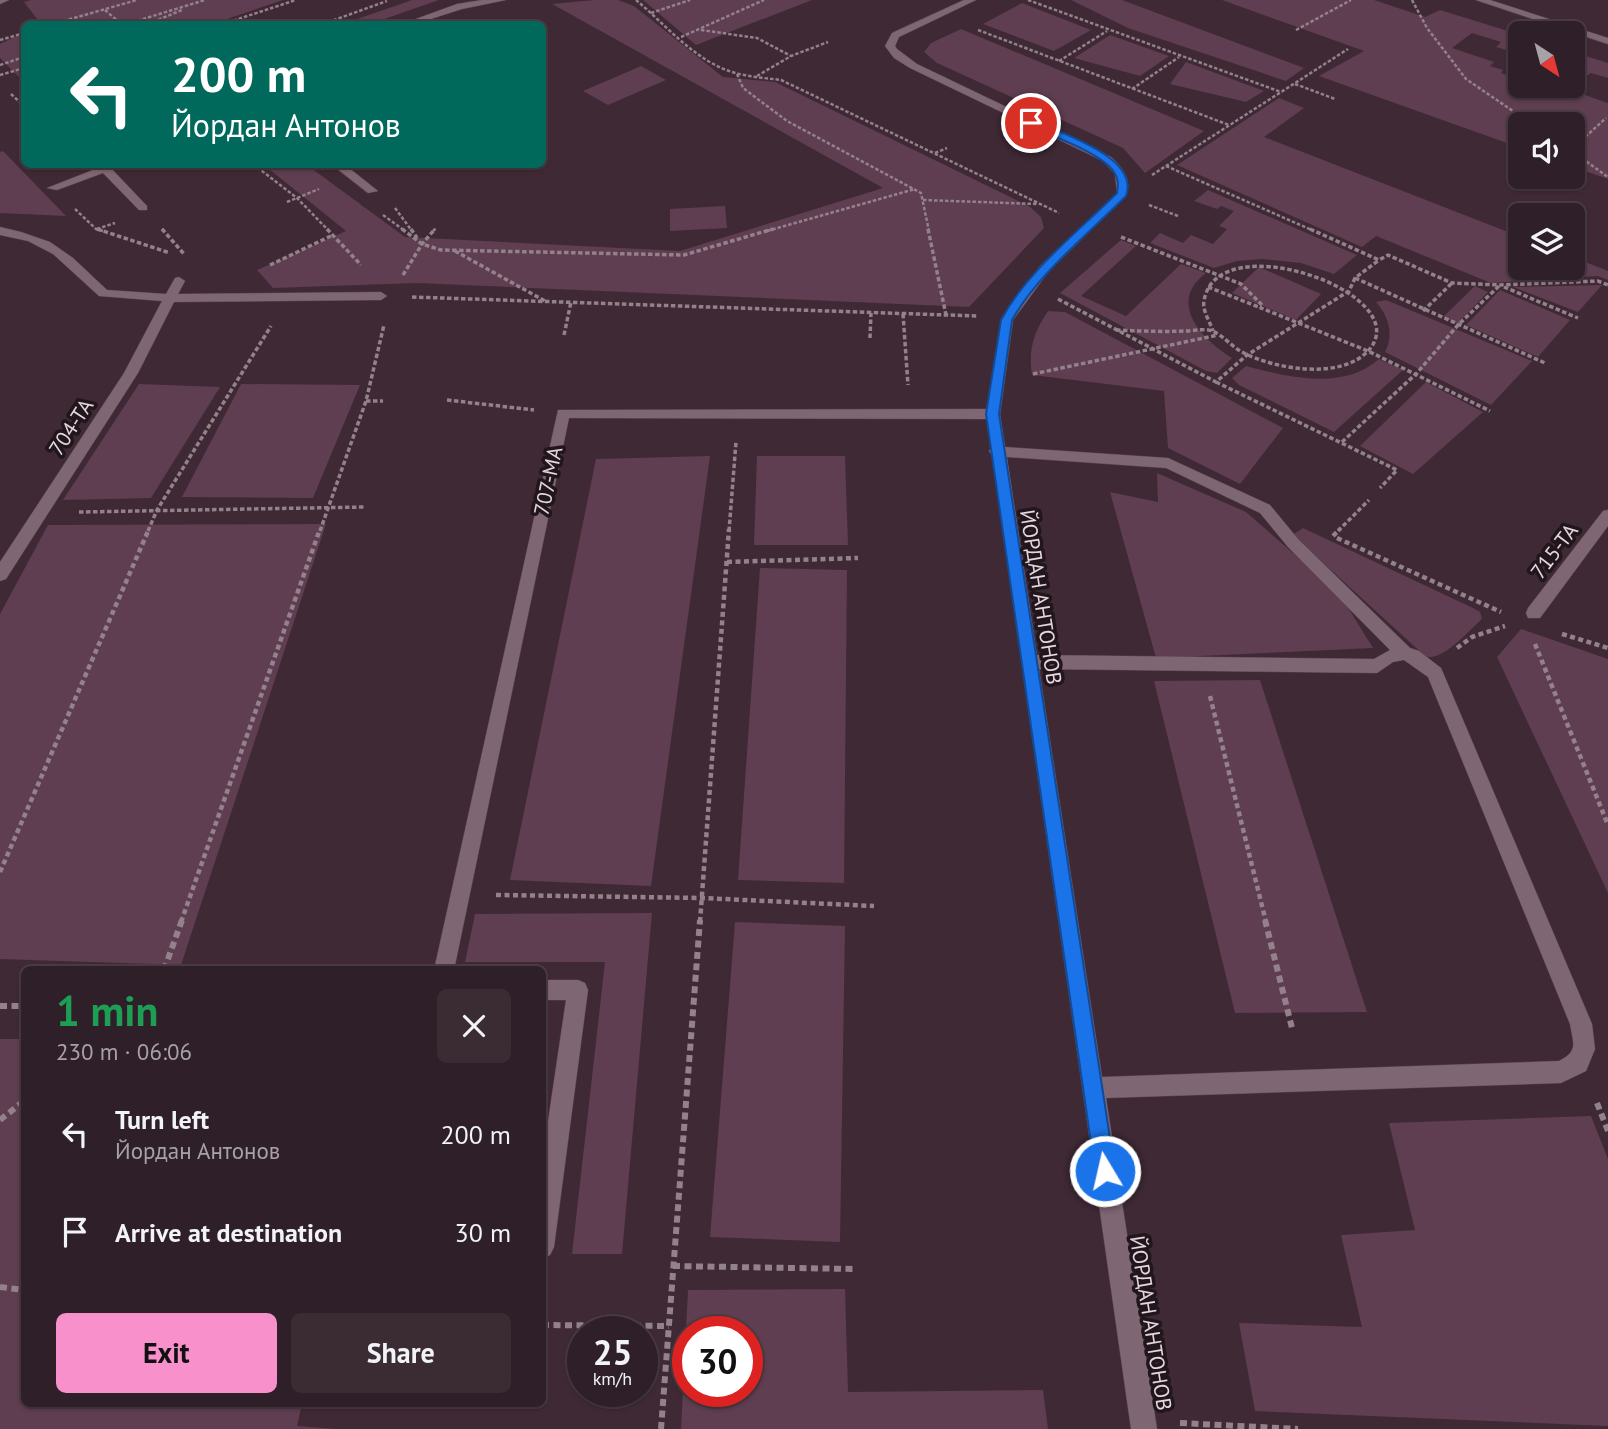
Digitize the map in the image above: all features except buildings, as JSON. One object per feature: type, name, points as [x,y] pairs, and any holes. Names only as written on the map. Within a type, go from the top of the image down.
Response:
[{"type":"street","points":[[416,21],[460,6],[501,0]]},
{"type":"street","points":[[971,0],[895,35],[890,46],[893,52],[901,60],[1107,159],[1122,177],[1122,194]]},
{"type":"street","points":[[1481,0],[1608,41]]},
{"type":"street","points":[[53,188],[101,168]]},
{"type":"street","points":[[104,168],[143,208]]},
{"type":"street","points":[[341,168],[372,191]]},
{"type":"street","name":"ЙОРДАН АНТОНОВ","points":[[1122,194],[1030,285],[1007,320],[993,414],[996,451],[1143,1425]]},
{"type":"street","points":[[0,231],[34,239],[60,251],[103,293],[172,298],[385,297]]},
{"type":"street","name":"704-ТА","points":[[0,575],[131,373],[179,281]]},
{"type":"street","points":[[563,413],[993,414]]},
{"type":"street","name":"707-МА","points":[[445,966],[563,413]]},
{"type":"street","points":[[996,451],[1168,463],[1265,509],[1293,544],[1404,653],[1413,656],[1435,673],[1581,1024],[1584,1041],[1578,1063],[1561,1072],[1092,1088]]},
{"type":"street","name":"715-ТА","points":[[1534,613],[1608,514]]},
{"type":"street","points":[[1028,662],[1377,666],[1388,657],[1404,653]]},
{"type":"street","points":[[546,990],[578,990],[546,1218]]},
{"type":"path","points":[[64,21],[138,0]]},
{"type":"path","points":[[137,21],[205,0]]},
{"type":"path","points":[[155,21],[205,0]]},
{"type":"path","points":[[232,21],[296,0]]},
{"type":"path","points":[[332,21],[391,0]]},
{"type":"path","points":[[636,0],[720,67],[737,74],[781,80],[1068,218]]},
{"type":"path","points":[[651,13],[690,0]]},
{"type":"path","points":[[680,37],[764,0]]},
{"type":"path","points":[[1028,0],[1281,92]]},
{"type":"path","points":[[1296,30],[1351,0]]},
{"type":"path","points":[[1412,0],[1427,28],[1466,79],[1514,112]]},
{"type":"path","points":[[105,10],[118,21]]},
{"type":"path","points":[[701,30],[757,38],[791,56]]},
{"type":"path","points":[[977,30],[1229,125]]},
{"type":"path","points":[[1059,61],[1108,30]]},
{"type":"path","points":[[0,40],[21,34]]},
{"type":"path","points":[[756,76],[791,56],[828,42]]},
{"type":"path","points":[[1122,194],[1348,49]]},
{"type":"path","points":[[1132,89],[1180,56]]},
{"type":"path","points":[[0,65],[21,58]]},
{"type":"path","points":[[0,75],[21,69]]},
{"type":"path","points":[[737,74],[743,88],[787,121],[921,192],[946,315]]},
{"type":"path","points":[[1294,83],[1335,99]]},
{"type":"path","points":[[11,94],[21,104]]},
{"type":"path","points":[[1585,138],[1606,118]]},
{"type":"path","points":[[934,153],[947,148]]},
{"type":"path","points":[[1585,159],[1608,177]]},
{"type":"path","points":[[1166,166],[1379,260]]},
{"type":"path","points":[[258,168],[297,198],[385,297],[981,316]]},
{"type":"path","points":[[287,202],[328,185]]},
{"type":"path","points":[[53,188],[96,229],[188,259],[143,208]]},
{"type":"path","points":[[380,213],[422,244],[454,250],[684,256],[915,189]]},
{"type":"path","points":[[923,200],[1039,204]]},
{"type":"path","points":[[1139,201],[1178,216]]},
{"type":"path","points":[[390,202],[422,244]]},
{"type":"path","points":[[1087,226],[1148,246],[1241,284],[1263,306],[1261,308]]},
{"type":"path","points":[[165,966],[366,401],[385,297],[436,228]]},
{"type":"path","points":[[270,265],[332,235]]},
{"type":"path","points":[[454,250],[546,302]]},
{"type":"path","points":[[1216,382],[1247,355],[1349,291],[1355,278],[1388,255],[1452,283],[1500,285],[1598,281],[1608,285]]},
{"type":"path","points":[[1282,267],[1315,274],[1349,291],[1368,310],[1376,328],[1376,338],[1368,351],[1350,363],[1323,369],[1276,365],[1247,355],[1213,331],[1203,315],[1202,298],[1208,287],[1221,276],[1244,268],[1282,267]]},
{"type":"path","points":[[1355,278],[1423,311],[1545,363]]},
{"type":"path","points":[[1423,311],[1452,283]]},
{"type":"path","points":[[1500,285],[1578,318]]},
{"type":"path","points":[[1341,443],[1417,373],[1458,325],[1500,285]]},
{"type":"path","points":[[1208,287],[1368,351],[1490,411]]},
{"type":"path","points":[[1048,294],[1216,382],[1397,470],[1380,488]]},
{"type":"path","points":[[0,872],[157,510],[288,297]]},
{"type":"path","points":[[564,334],[571,302]]},
{"type":"path","points":[[870,338],[871,313]]},
{"type":"path","points":[[903,314],[908,390]]},
{"type":"path","points":[[1116,330],[1213,331]]},
{"type":"path","points":[[1025,376],[1218,335]]},
{"type":"path","points":[[447,400],[563,413]]},
{"type":"path","points":[[366,401],[383,401]]},
{"type":"path","points":[[661,1429],[738,414]]},
{"type":"path","points":[[1326,443],[1331,438]]},
{"type":"path","points":[[1333,536],[1369,500]]},
{"type":"path","points":[[41,513],[365,507]]},
{"type":"path","points":[[1321,531],[1505,613]]},
{"type":"path","points":[[727,562],[858,558]]},
{"type":"path","points":[[1435,673],[1451,653],[1472,637],[1508,625]]},
{"type":"path","points":[[1551,631],[1608,648]]},
{"type":"path","points":[[1532,636],[1608,825]]},
{"type":"path","points":[[1202,664],[1292,1028]]},
{"type":"path","points":[[460,894],[702,898],[874,905]]},
{"type":"path","points":[[0,1006],[21,1006]]},
{"type":"path","points":[[0,1119],[21,1103]]},
{"type":"path","points":[[1597,1103],[1608,1131]]},
{"type":"path","points":[[673,1266],[855,1269]]},
{"type":"path","points":[[0,1287],[21,1290]]},
{"type":"path","points":[[546,1325],[669,1326]]},
{"type":"path","points":[[1143,1425],[1298,1429]]},
{"type":"shaded area","points":[[283,0],[221,21],[39,21],[24,2]]},
{"type":"shaded area","points":[[412,0],[439,0],[379,21],[352,21]]},
{"type":"shaded area","points":[[618,0],[634,6],[723,77],[775,82],[1029,206],[1041,217],[1044,228],[969,307],[417,283],[273,288],[257,270],[346,231],[268,168],[311,168],[405,237],[680,251],[883,188],[552,4]]},
{"type":"shaded area","points":[[643,0],[812,0],[696,45]]},
{"type":"shaded area","points":[[1071,0],[1122,0],[1304,68],[1286,81],[1128,28]]},
{"type":"shaded area","points":[[1222,0],[1374,0],[1425,17],[1440,10],[1508,31],[1508,50],[1496,47],[1501,42],[1472,33],[1452,48],[1494,62],[1490,66],[1503,70],[1501,73],[1508,75],[1508,98],[1586,98],[1586,95],[1608,103],[1608,179],[1585,171],[1585,112],[1508,112],[1508,143],[1319,76],[1364,51]]},
{"type":"shaded area","points":[[1022,3],[1091,30],[1054,51],[983,24]]},
{"type":"shaded area","points":[[961,29],[1204,131],[1145,173],[1123,148],[937,63],[924,52],[931,43]]},
{"type":"shaded area","points":[[21,34],[21,79],[0,58],[0,44]]},
{"type":"shaded area","points":[[1110,35],[1169,56],[1140,76],[1074,58]]},
{"type":"shaded area","points":[[1586,56],[1608,63],[1608,78],[1591,73],[1586,76]]},
{"type":"shaded area","points":[[1186,62],[1264,91],[1246,102],[1170,84]]},
{"type":"shaded area","points":[[641,66],[666,80],[608,105],[583,91]]},
{"type":"shaded area","points":[[1279,98],[1304,108],[1264,137],[1508,232],[1508,280],[1537,280],[1491,283],[1376,236],[1362,247],[1177,165]]},
{"type":"shaded area","points":[[3,151],[66,216],[0,213],[0,152]]},
{"type":"shaded area","points":[[1208,190],[1357,255],[1334,274],[1301,263],[1263,259],[1237,261],[1214,268],[1150,243],[1160,233],[1183,243],[1191,235],[1213,244],[1227,229],[1219,226],[1234,211],[1221,206],[1217,209],[1194,201]]},
{"type":"shaded area","points":[[725,206],[727,228],[670,231],[670,209]]},
{"type":"shaded area","points":[[1121,240],[1136,246],[1081,296],[1126,316],[1181,264],[1206,273],[1194,285],[1189,296],[1189,308],[1200,331],[1232,358],[1217,373],[1206,371],[1060,293]]},
{"type":"shaded area","points":[[1585,262],[1608,271],[1608,280],[1598,276],[1585,277]]},
{"type":"shaded area","points":[[1259,267],[1321,294],[1296,320],[1232,293]]},
{"type":"shaded area","points":[[1602,285],[1578,312],[1513,287]]},
{"type":"shaded area","points":[[1475,286],[1488,292],[1457,324],[1443,317]]},
{"type":"shaded area","points":[[1500,290],[1570,320],[1538,357],[1466,325]]},
{"type":"shaded area","points":[[1386,300],[1532,361],[1491,405],[1385,352],[1389,326],[1376,302]]},
{"type":"shaded area","points":[[1048,311],[1065,312],[1283,428],[1240,484],[1168,448],[1164,391],[1032,375],[1033,341]]},
{"type":"shaded area","points":[[1379,359],[1403,370],[1334,432],[1239,385],[1232,378],[1246,366],[1297,377],[1332,378],[1365,369]]},
{"type":"shaded area","points":[[1426,382],[1483,412],[1413,474],[1360,446]]},
{"type":"shaded area","points":[[139,384],[220,387],[151,498],[63,500]]},
{"type":"shaded area","points":[[241,384],[360,385],[313,498],[182,497]]},
{"type":"shaded area","points":[[710,456],[651,886],[510,880],[596,459]]},
{"type":"shaded area","points":[[757,456],[845,456],[848,545],[754,545]]},
{"type":"shaded area","points":[[1157,473],[1246,512],[1339,593],[1373,648],[1156,658],[1110,492],[1158,502]]},
{"type":"shaded area","points":[[326,524],[181,965],[0,959],[0,614],[48,525]]},
{"type":"shaded area","points":[[1303,528],[1473,608],[1480,612],[1482,619],[1447,650],[1432,657],[1425,656],[1298,540],[1294,534]]},
{"type":"shaded area","points":[[760,568],[847,570],[844,883],[738,880]]},
{"type":"shaded area","points":[[1521,629],[1608,659],[1608,893],[1497,657]]},
{"type":"shaded area","points":[[1260,680],[1367,1012],[1235,1013],[1154,681]]},
{"type":"shaded area","points":[[652,913],[622,1254],[572,1254],[605,962],[465,962],[475,914]]},
{"type":"shaded area","points":[[735,922],[845,926],[840,1242],[710,1237]]},
{"type":"shaded area","points":[[0,1039],[21,1039],[21,1407],[301,1407],[297,1426],[337,1429],[0,1429]]},
{"type":"shaded area","points":[[1591,1116],[1608,1159],[1608,1426],[1255,1411],[1239,1323],[1362,1327],[1341,1235],[1415,1230],[1389,1123]]},
{"type":"shaded area","points":[[845,1289],[848,1392],[1043,1390],[1048,1429],[681,1429],[682,1407],[763,1407],[763,1316],[687,1316],[688,1290]]},
{"type":"route","points":[[1031,123],[1107,159],[1119,171],[1124,183],[1122,194],[1030,285],[1011,312],[1007,320],[993,414],[996,451],[1105,1171]]}]
